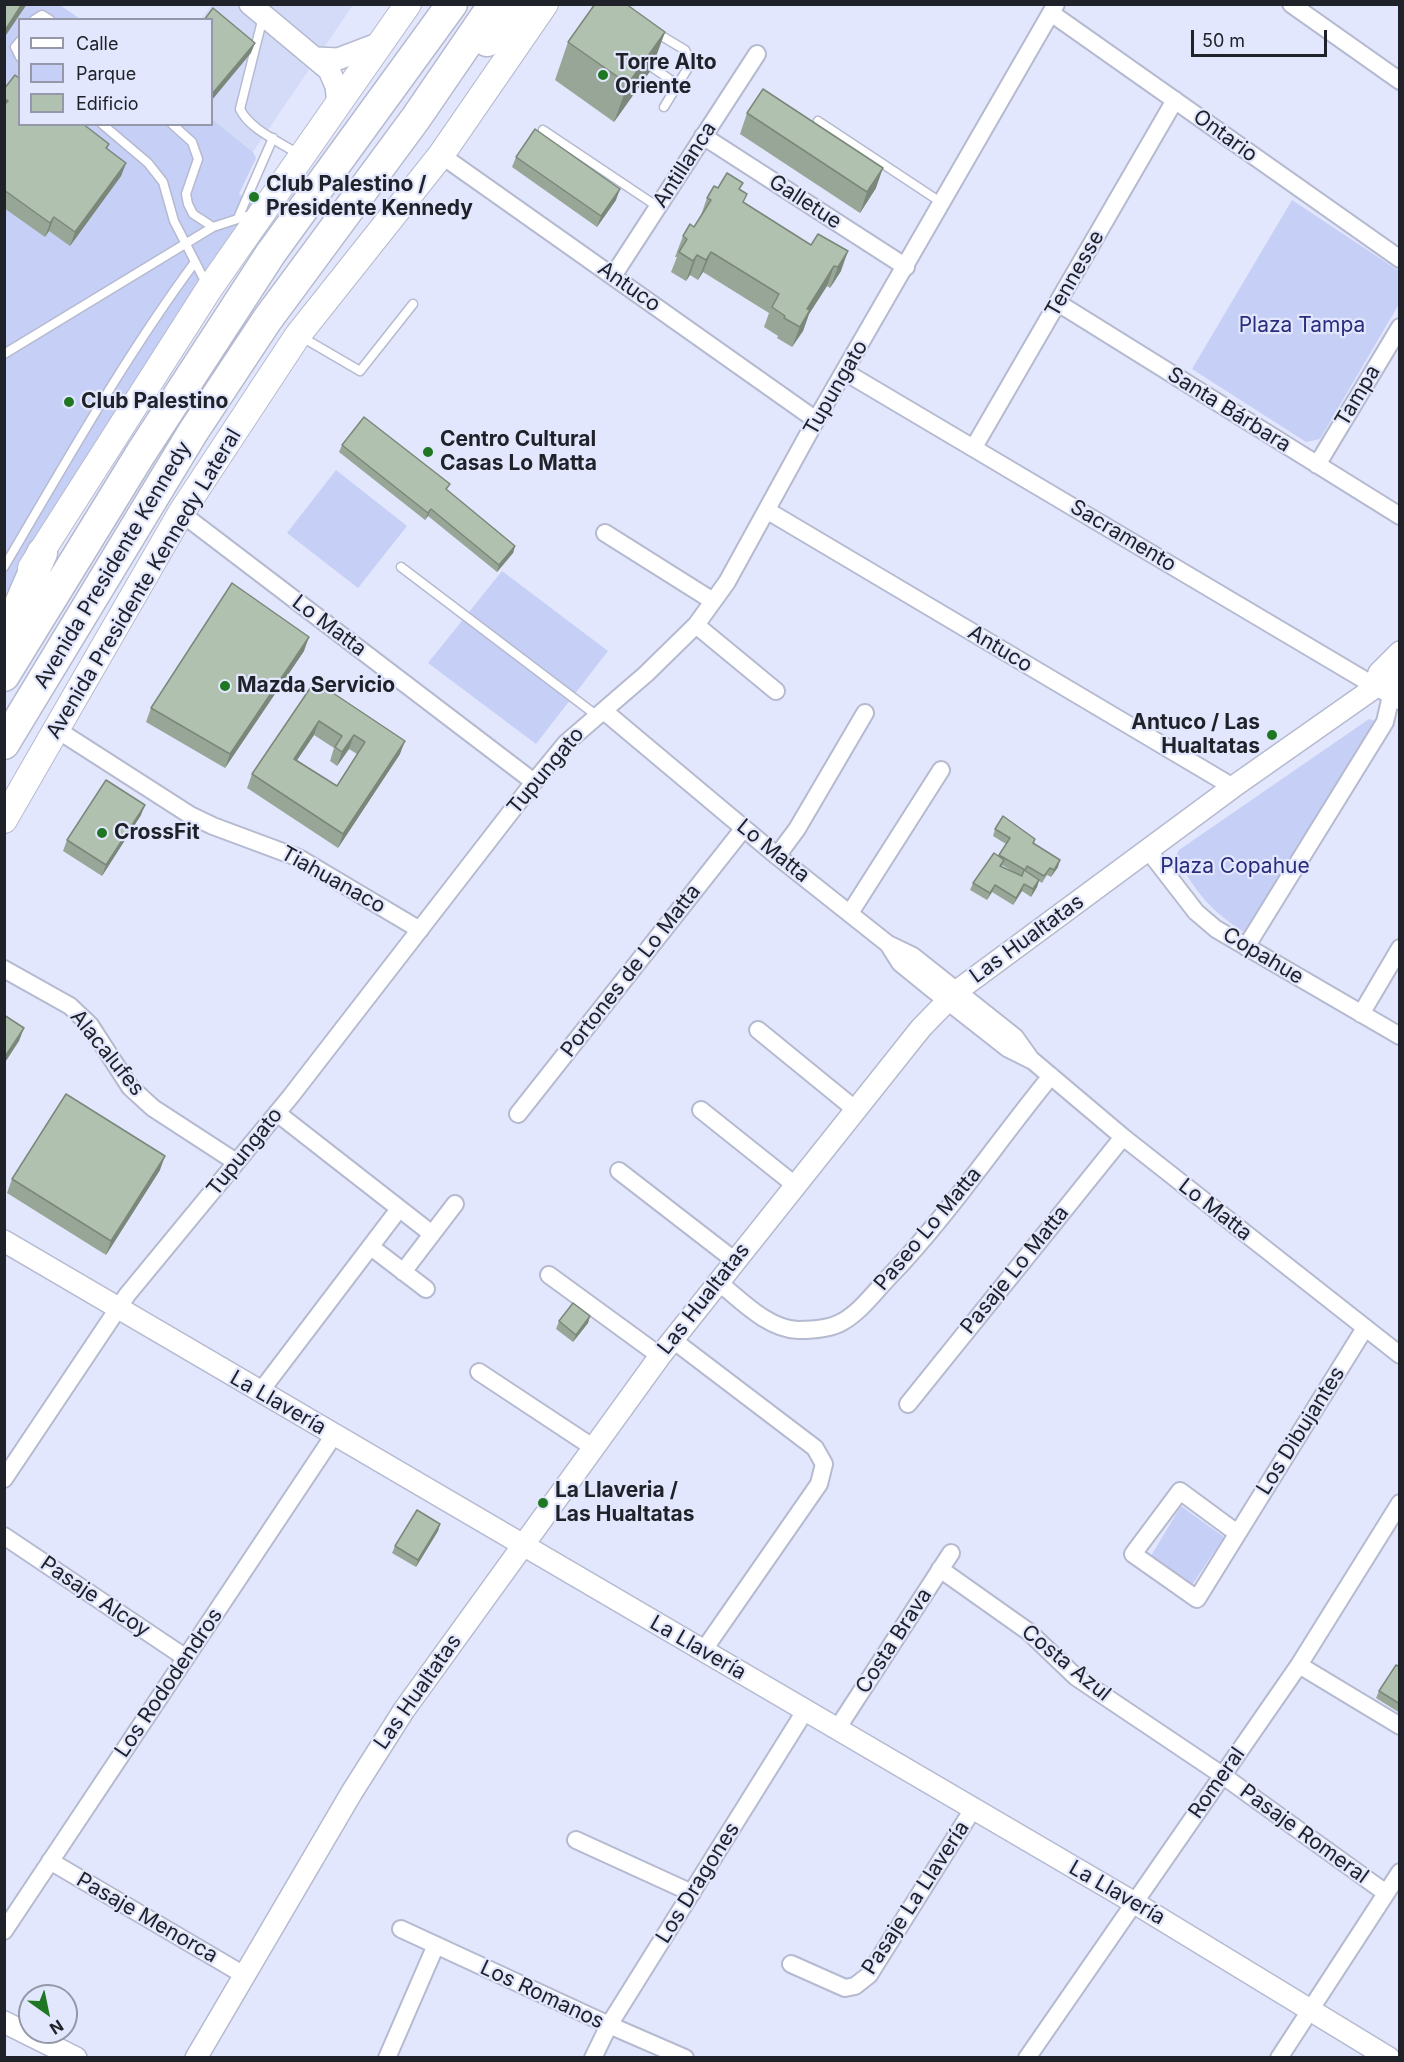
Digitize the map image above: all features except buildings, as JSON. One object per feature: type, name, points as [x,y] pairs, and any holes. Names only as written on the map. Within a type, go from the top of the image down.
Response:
[{"type":"highway","name":"Avenida Presidente Kennedy","points":[[4,676],[141,453],[265,263],[452,4]]},
{"type":"highway","name":"Avenida Presidente Kennedy","points":[[4,744],[205,413],[267,320],[416,118],[494,4]]},
{"type":"highway","points":[[416,118],[519,4]]},
{"type":"highway","points":[[4,640],[42,553]]},
{"type":"main road","points":[[4,608],[42,553],[209,289],[250,215],[301,156],[408,4]]},
{"type":"main road","name":"Avenida Presidente Kennedy Lateral","points":[[4,820],[181,513],[298,335],[441,155],[545,4]]},
{"type":"street","points":[[1291,4],[1400,81]]},
{"type":"street","name":"Ontario","points":[[1053,9],[1175,100],[1400,259]]},
{"type":"street","name":"Tupungato","points":[[4,1479],[117,1309],[277,1113],[534,782],[566,743],[646,674],[696,625],[768,511],[816,420],[1053,9]]},
{"type":"street","points":[[256,10],[317,58],[333,78],[338,104]]},
{"type":"street","points":[[317,58],[338,59],[380,42]]},
{"type":"street","name":"Antillanca","points":[[613,276],[757,54]]},
{"type":"street","name":"Tennesse","points":[[974,447],[1175,100]]},
{"type":"street","name":"Galletue","points":[[703,136],[906,267]]},
{"type":"street","name":"Antuco","points":[[441,155],[816,420]]},
{"type":"street","name":"Santa Bárbara","points":[[1058,303],[1400,516]]},
{"type":"street","name":"Tampa","points":[[1317,465],[1400,327]]},
{"type":"street","name":"Sacramento","points":[[845,372],[1391,691]]},
{"type":"street","name":"Antuco","points":[[768,511],[1233,787]]},
{"type":"street","name":"Lo Matta","points":[[181,513],[534,782]]},
{"type":"street","points":[[605,533],[713,601]]},
{"type":"street","points":[[696,625],[776,691]]},
{"type":"street","name":"Las Hualtatas","points":[[1246,947],[1385,722],[1391,691],[1379,673],[1400,652]]},
{"type":"street","name":"Las Hualtatas","points":[[196,2058],[387,1736],[522,1545],[717,1281],[921,1028],[952,996],[1233,787],[1391,691]]},
{"type":"street","name":"Lo Matta","points":[[600,713],[888,944],[900,963],[952,996],[1008,1048],[1033,1061],[1123,1137],[1400,1355]]},
{"type":"street","points":[[777,856],[797,829],[865,713]]},
{"type":"street","name":"Tiahuanaco","points":[[56,729],[190,815],[299,858],[420,930]]},
{"type":"street","points":[[850,913],[941,770]]},
{"type":"street","name":"Portones de Lo Matta","points":[[518,1114],[744,828]]},
{"type":"street","name":"Copahue","points":[[1148,850],[1196,912],[1216,929],[1400,1036]]},
{"type":"street","points":[[1361,1014],[1400,948]]},
{"type":"street","name":"Alacalufes","points":[[4,969],[70,1006],[90,1025],[130,1087],[153,1108],[236,1162]]},
{"type":"street","points":[[758,1030],[856,1110]]},
{"type":"street","name":"Paseo Lo Matta","points":[[717,1281],[772,1323],[785,1328],[797,1330],[832,1326],[843,1322],[921,1245],[1051,1076]]},
{"type":"street","points":[[701,1110],[795,1185]]},
{"type":"street","points":[[277,1113],[432,1234]]},
{"type":"street","name":"Pasaje Lo Matta","points":[[908,1404],[1123,1137]]},
{"type":"street","points":[[619,1171],[734,1260]]},
{"type":"street","points":[[403,1272],[455,1204]]},
{"type":"street","points":[[260,1392],[399,1209]]},
{"type":"street","name":"La Llavería","points":[[4,1241],[1133,1902],[1311,2008],[1389,2058]]},
{"type":"street","points":[[371,1247],[426,1289]]},
{"type":"street","points":[[549,1275],[667,1348],[815,1448],[824,1464],[819,1484],[703,1651]]},
{"type":"street","name":"Los Dibujantes","points":[[1237,1533],[1180,1491],[1133,1554],[1197,1599],[1365,1328]]},
{"type":"street","points":[[479,1372],[594,1448]]},
{"type":"street","name":"Los Rododendros","points":[[4,1931],[334,1436]]},
{"type":"street","name":"Romeral","points":[[1027,2058],[1299,1665],[1400,1503]]},
{"type":"street","name":"Pasaje Alcoy","points":[[4,1536],[186,1659]]},
{"type":"street","name":"Costa Brava","points":[[837,1729],[951,1553]]},
{"type":"street","name":"Costa Azul","points":[[940,1569],[1036,1637],[1077,1677],[1222,1775]]},
{"type":"street","points":[[1299,1665],[1400,1726]]},
{"type":"street","name":"Los Dragones","points":[[593,2058],[609,2025],[805,1711]]},
{"type":"street","name":"Pasaje Romeral","points":[[1222,1775],[1386,1893]]},
{"type":"street","name":"Pasaje La Llavería","points":[[791,1964],[845,1988],[862,1982],[869,1975],[973,1809]]},
{"type":"street","points":[[576,1839],[692,1893]]},
{"type":"street","name":"Pasaje Menorca","points":[[50,1861],[244,1975]]},
{"type":"street","points":[[1279,2058],[1400,1872]]},
{"type":"street","name":"Los Romanos","points":[[401,1929],[685,2058]]},
{"type":"street","points":[[387,2058],[436,1945]]},
{"type":"street","points":[[4,2022],[76,2058]]},
{"type":"lane","points":[[256,10],[240,109],[243,116],[301,156]]},
{"type":"lane","points":[[648,27],[685,50],[690,57],[691,63],[664,107]]},
{"type":"lane","points":[[649,65],[678,85]]},
{"type":"lane","points":[[818,121],[942,204]]},
{"type":"lane","points":[[104,126],[148,163],[163,182],[174,221],[209,289]]},
{"type":"lane","points":[[174,126],[192,142],[198,159],[186,194],[188,204],[193,214],[213,228]]},
{"type":"lane","points":[[543,130],[658,207]]},
{"type":"lane","points":[[4,354],[213,228],[250,215],[273,138]]},
{"type":"lane","points":[[4,567],[95,415],[169,297],[195,262]]},
{"type":"lane","points":[[298,335],[360,371],[413,304]]},
{"type":"lane","points":[[401,567],[600,713]]},
{"type":"shaded area","points":[[212,5],[353,5],[253,152],[213,120],[213,18],[202,18]]},
{"type":"green space","name":"Club Palestino","points":[[5,5],[60,5],[79,18],[18,18],[18,126],[213,126],[213,120],[253,152],[256,158],[239,194],[261,209],[5,594]]},
{"type":"green space","name":"Plaza Tampa","points":[[1292,200],[1399,271],[1399,304],[1320,439],[1306,442],[1192,369]]},
{"type":"green space","points":[[336,470],[407,526],[358,588],[287,533]]},
{"type":"green space","points":[[502,571],[608,651],[536,744],[428,663]]},
{"type":"green space","name":"Plaza Copahue","points":[[1369,719],[1378,722],[1248,935],[1214,910],[1198,892],[1176,856],[1179,850]]},
{"type":"green space","points":[[1181,1506],[1224,1537],[1192,1585],[1151,1556]]},
{"type":"place","name":"Torre Alto Oriente","points":[[603,75]]},
{"type":"place","name":"Club Palestino / Presidente Kennedy","points":[[254,197]]},
{"type":"place","name":"Club Palestino","points":[[69,402]]},
{"type":"place","name":"Centro Cultural Casas Lo Matta","points":[[428,452]]},
{"type":"place","name":"Mazda Servicio","points":[[225,686]]},
{"type":"place","name":"Antuco / Las Hualtatas","points":[[1272,735]]},
{"type":"place","name":"CrossFit","points":[[102,833]]},
{"type":"place","name":"La Llaveria / Las Hualtatas","points":[[543,1503]]}]
